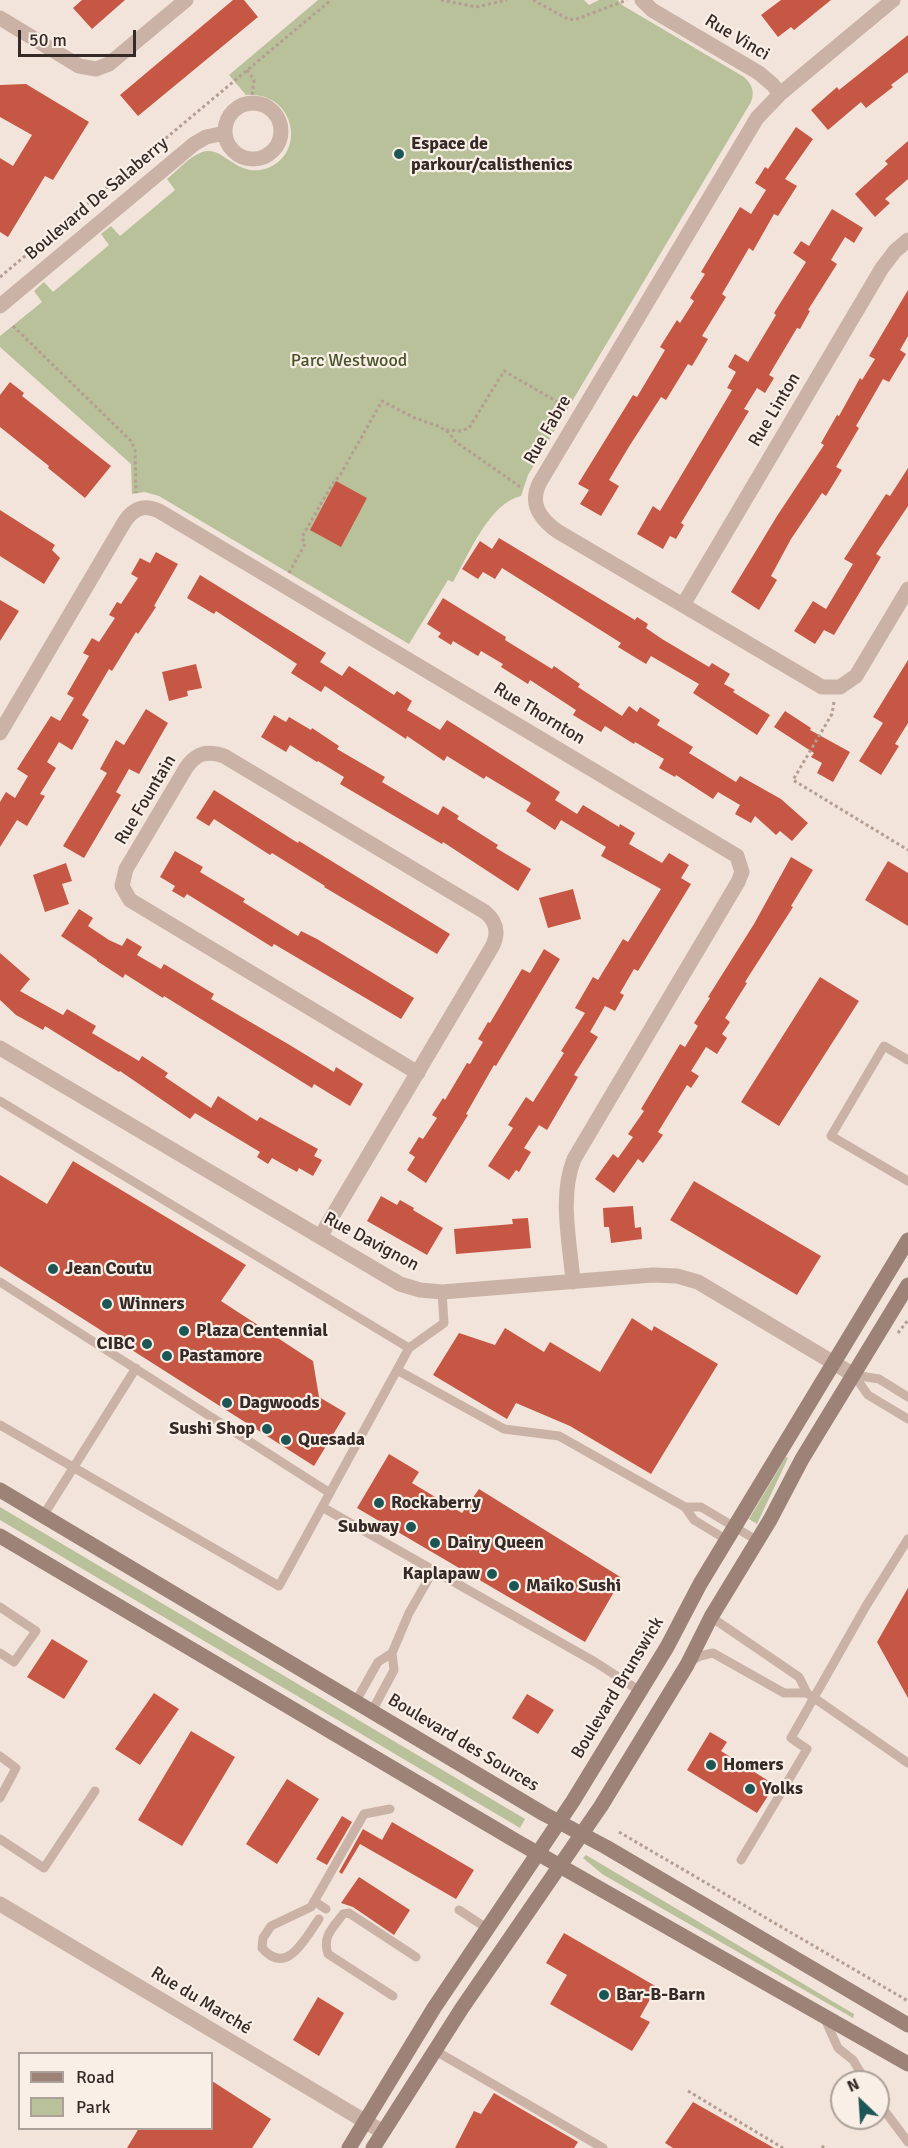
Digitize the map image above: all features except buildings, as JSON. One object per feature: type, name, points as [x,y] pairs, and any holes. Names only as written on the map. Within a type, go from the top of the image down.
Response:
[{"type":"main road","name":"Boulevard Brunswick","points":[[350,2148],[434,2008],[559,1822],[908,1240]]},
{"type":"main road","points":[[373,2148],[434,2050],[582,1835],[687,1665],[711,1617],[758,1541],[802,1459],[908,1286]]},
{"type":"main road","name":"Boulevard des Sources","points":[[0,1491],[559,1822],[606,1847],[908,2025]]},
{"type":"main road","points":[[0,1536],[538,1854],[908,2064]]},
{"type":"street","points":[[0,18],[79,66],[96,69],[108,64],[186,0]]},
{"type":"street","name":"Rue Vinci","points":[[642,0],[652,10],[759,73],[780,94]]},
{"type":"street","name":"Rue Fabre","points":[[893,0],[780,94],[765,108],[750,128],[535,493],[537,511],[556,531],[822,687],[835,688],[845,685],[856,676],[908,589]]},
{"type":"street","points":[[251,104],[263,105],[277,116],[281,134],[273,150],[266,156],[248,159],[232,150],[225,133],[230,115],[236,109],[251,104]]},
{"type":"street","name":"Boulevard De Salaberry","points":[[0,306],[194,144],[206,137],[225,133]]},
{"type":"street","name":"Rue Linton","points":[[683,605],[882,268],[895,251],[908,240]]},
{"type":"street","name":"Rue Thornton","points":[[0,733],[125,521],[136,509],[148,507],[159,511],[737,856],[742,872],[738,882],[574,1159],[567,1190],[573,1282]]},
{"type":"street","name":"Rue Fountain","points":[[320,1237],[418,1073],[496,940],[497,929],[491,917],[224,756],[206,752],[196,756],[186,768],[126,869],[122,886],[130,900],[418,1073]]},
{"type":"street","name":"Rue Davignon","points":[[0,1048],[400,1284],[420,1290],[442,1292],[653,1275],[684,1277],[727,1298],[854,1375]]},
{"type":"street","name":"Rue du Marché","points":[[0,1904],[383,2132]]},
{"type":"lane","points":[[908,1060],[884,1046],[831,1136],[908,1181]]},
{"type":"lane","points":[[0,1101],[409,1348]]},
{"type":"lane","points":[[0,1282],[330,1493]]},
{"type":"lane","points":[[0,1425],[279,1586],[409,1348],[444,1323],[442,1292]]},
{"type":"lane","points":[[43,1516],[136,1368]]},
{"type":"lane","points":[[398,1370],[504,1429],[559,1436],[685,1507],[694,1520],[758,1541]]},
{"type":"lane","points":[[854,1375],[879,1379],[908,1397]]},
{"type":"lane","points":[[854,1375],[868,1395],[908,1419]]},
{"type":"lane","points":[[322,1507],[595,1662],[640,1690]]},
{"type":"lane","points":[[685,1507],[701,1507],[731,1534]]},
{"type":"lane","points":[[741,1860],[807,1749],[791,1738],[811,1695],[908,1539]]},
{"type":"lane","points":[[372,1711],[394,1670],[392,1653],[408,1613],[433,1571]]},
{"type":"lane","points":[[0,1607],[36,1631],[14,1662],[0,1653]]},
{"type":"lane","points":[[711,1617],[800,1677],[811,1695],[908,1763]]},
{"type":"lane","points":[[356,1701],[378,1662],[392,1653]]},
{"type":"lane","points":[[687,1665],[700,1656],[713,1653],[784,1693],[811,1695]]},
{"type":"lane","points":[[0,1756],[16,1768],[0,1798]]},
{"type":"lane","points":[[0,1839],[44,1868],[95,1791]]},
{"type":"lane","points":[[319,1919],[293,1955],[277,1959],[262,1948],[263,1938],[271,1926],[311,1907],[364,1814],[390,1809]]},
{"type":"lane","points":[[314,1901],[326,1908]]},
{"type":"lane","points":[[459,1910],[488,1929]]},
{"type":"lane","points":[[393,1996],[328,1954],[325,1944],[326,1937],[343,1914],[349,1913],[416,1957]]},
{"type":"lane","points":[[823,2015],[838,2048],[853,2060],[859,2070]]},
{"type":"lane","points":[[434,2050],[603,2148]]},
{"type":"lane","points":[[890,2118],[908,2142]]},
{"type":"path","points":[[0,277],[331,0]]},
{"type":"path","points":[[441,0],[476,7],[507,0]]},
{"type":"path","points":[[533,0],[574,20],[627,0]]},
{"type":"path","points":[[247,70],[254,80],[251,104]]},
{"type":"path","points":[[13,326],[131,441],[135,450],[136,493]]},
{"type":"path","points":[[445,430],[461,431],[469,428],[504,371],[568,408]]},
{"type":"path","points":[[289,573],[305,544],[302,537],[382,401],[414,418],[432,423],[445,430],[456,442],[522,489]]},
{"type":"path","points":[[834,702],[832,714],[793,780],[908,850]]},
{"type":"path","points":[[619,1832],[908,2001]]},
{"type":"path","points":[[688,2091],[783,2148]]},
{"type":"path","points":[[822,2148],[825,2144]]},
{"type":"green space","name":"Parc Westwood","points":[[318,0],[584,0],[589,5],[599,0],[618,0],[622,5],[744,77],[751,85],[753,92],[751,102],[528,475],[521,496],[510,501],[489,519],[453,582],[448,580],[409,644],[159,496],[145,492],[132,494],[131,464],[0,347],[0,336],[42,302],[34,291],[44,282],[53,292],[109,245],[101,234],[111,226],[120,236],[175,190],[167,179],[191,158],[208,151],[216,152],[238,166],[257,170],[268,168],[280,160],[288,150],[291,137],[290,124],[285,112],[276,103],[263,96],[246,95],[229,75]]},
{"type":"green space","points":[[786,1457],[788,1458],[757,1524],[749,1519]]},
{"type":"green space","points":[[0,1507],[525,1819],[520,1828],[0,1520]]},
{"type":"green space","points":[[586,1855],[854,2014],[853,2018],[602,1874],[583,1858]]},
{"type":"place","name":"Espace de parkour/calisthenics","points":[[399,154]]},
{"type":"place","name":"Jean Coutu","points":[[53,1269]]},
{"type":"place","name":"Winners","points":[[107,1304]]},
{"type":"place","name":"Plaza Centennial","points":[[184,1331]]},
{"type":"place","name":"CIBC","points":[[147,1344]]},
{"type":"place","name":"Pastamore","points":[[167,1356]]},
{"type":"place","name":"Dagwoods","points":[[227,1403]]},
{"type":"place","name":"Sushi Shop","points":[[267,1429]]},
{"type":"place","name":"Quesada","points":[[286,1440]]},
{"type":"place","name":"Rockaberry","points":[[379,1503]]},
{"type":"place","name":"Subway","points":[[411,1527]]},
{"type":"place","name":"Dairy Queen","points":[[435,1543]]},
{"type":"place","name":"Kaplapaw","points":[[492,1574]]},
{"type":"place","name":"Maiko Sushi","points":[[514,1586]]},
{"type":"place","name":"Homers","points":[[711,1765]]},
{"type":"place","name":"Yolks","points":[[750,1789]]},
{"type":"place","name":"Bar-B-Barn","points":[[604,1995]]}]
